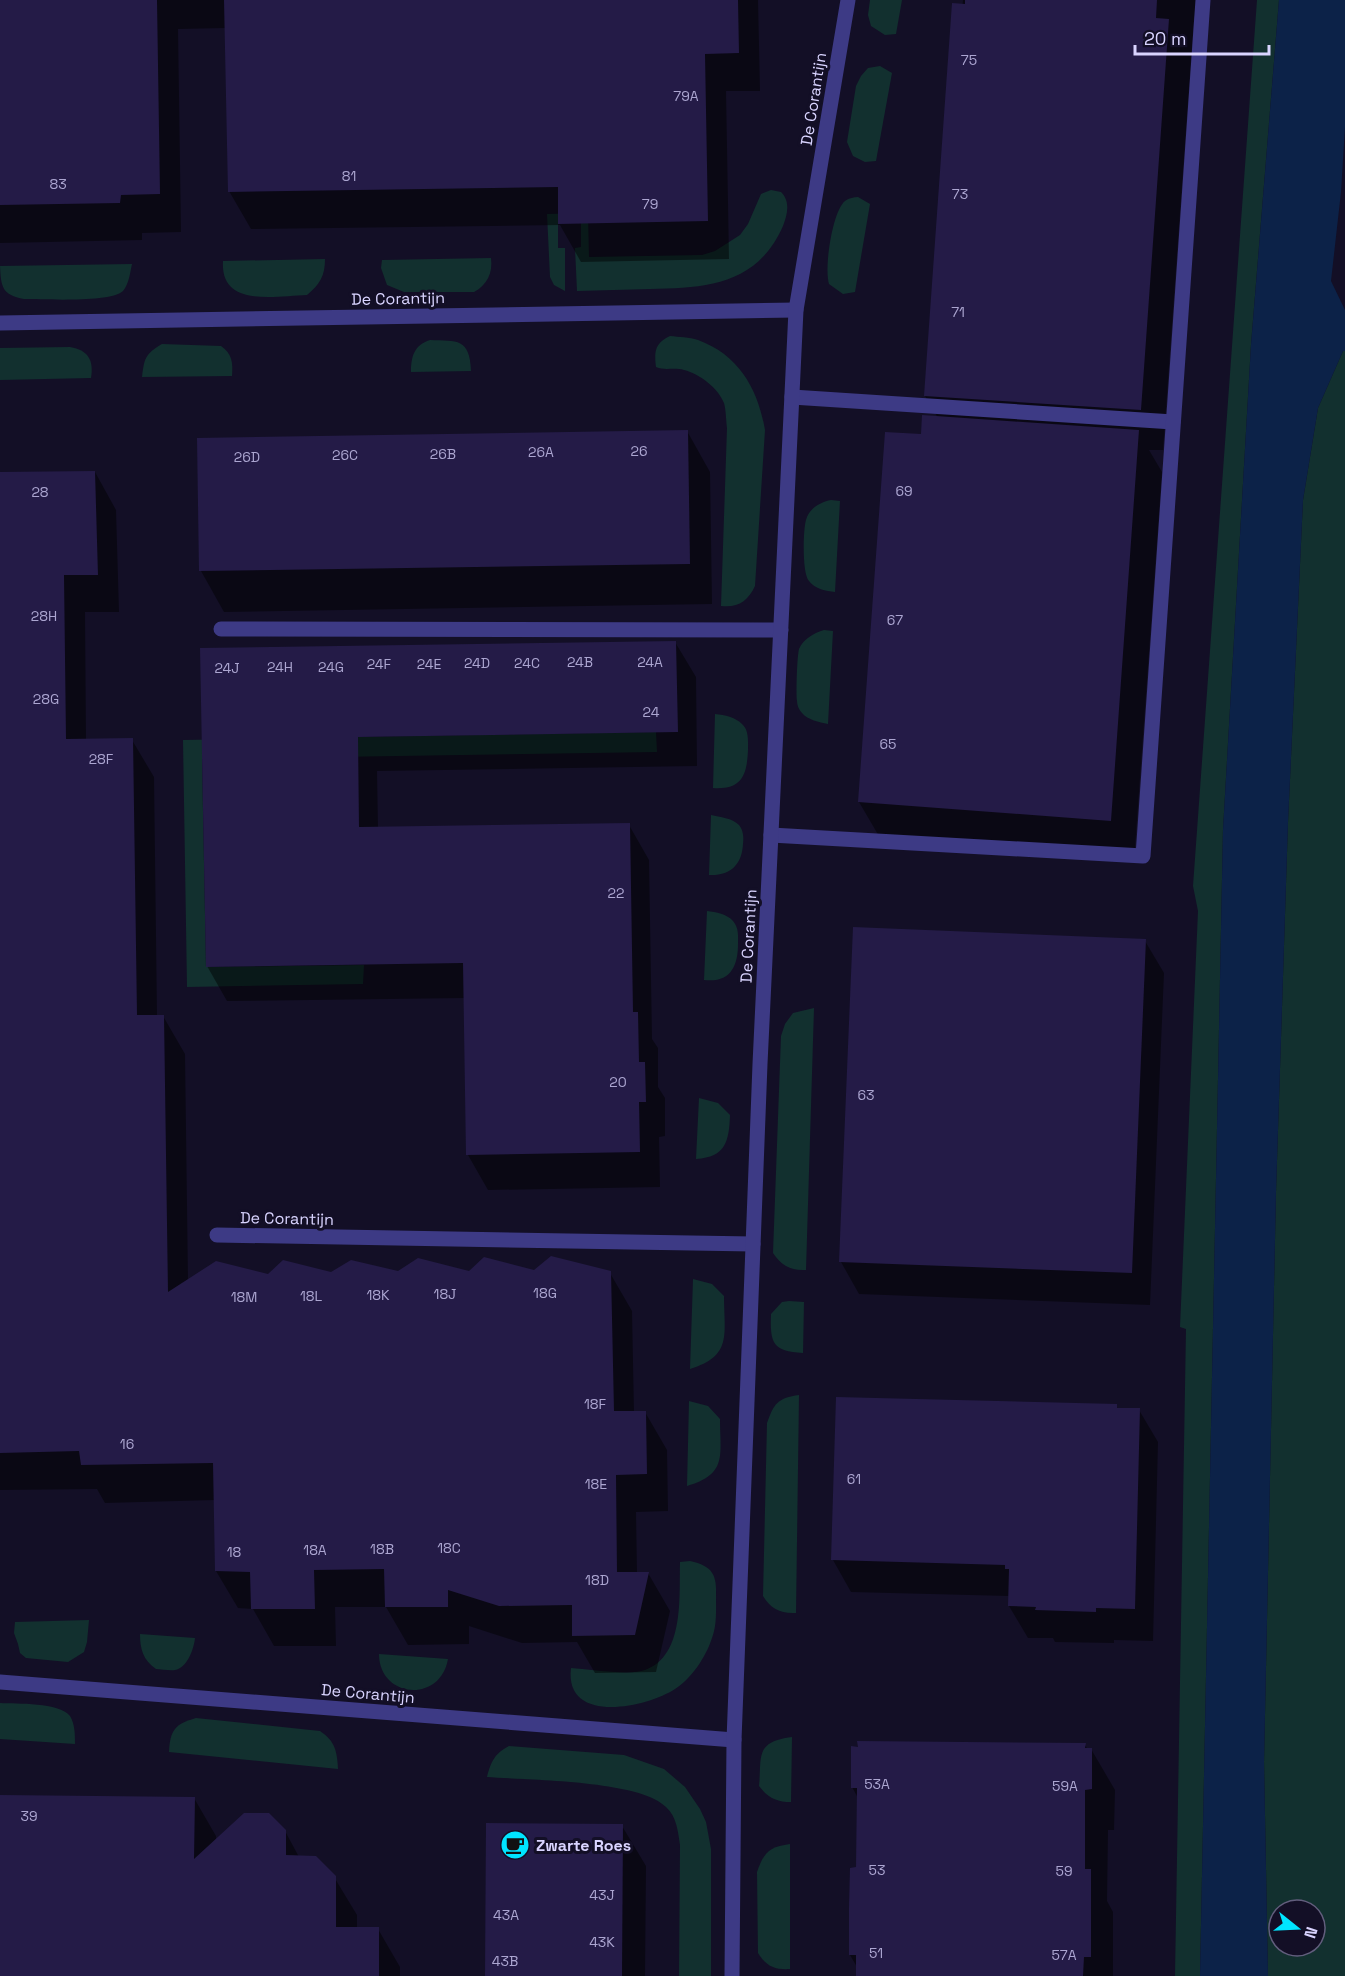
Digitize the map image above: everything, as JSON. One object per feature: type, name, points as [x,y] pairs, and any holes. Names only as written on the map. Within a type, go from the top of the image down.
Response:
[{"type":"street","name":"De Corantijn","points":[[732,1976],[734,1740],[753,1244],[796,310],[848,0]]},
{"type":"street","points":[[771,835],[1143,856],[1203,0]]},
{"type":"street","name":"De Corantijn","points":[[0,323],[796,310]]},
{"type":"street","points":[[792,397],[1173,422]]},
{"type":"street","points":[[220,629],[781,630]]},
{"type":"street","name":"De Corantijn","points":[[217,1235],[753,1244]]},
{"type":"street","name":"De Corantijn","points":[[0,1682],[734,1740]]},
{"type":"green space","points":[[870,0],[902,0],[896,34],[885,35],[871,26],[868,15]]},
{"type":"green space","points":[[1257,0],[1279,0],[1251,345],[1223,830],[1200,1976],[1175,1976],[1186,1329],[1180,1327],[1198,911],[1193,886]]},
{"type":"green space","points":[[880,66],[892,73],[876,161],[865,162],[853,156],[847,142],[856,86],[868,68]]},
{"type":"green space","points":[[771,190],[781,192],[786,200],[787,213],[783,226],[772,246],[759,261],[744,272],[728,279],[691,287],[577,291],[575,248],[581,247],[581,221],[558,220],[558,248],[565,248],[565,291],[554,285],[550,277],[547,214],[588,213],[589,257],[702,255],[715,251],[740,235],[748,224],[761,194]]},
{"type":"green space","points":[[858,197],[870,204],[855,292],[843,294],[829,284],[830,241],[840,207],[845,201]]},
{"type":"green space","points":[[491,258],[488,278],[474,292],[404,292],[387,285],[381,268],[382,260]]},
{"type":"green space","points":[[325,259],[321,279],[307,295],[252,296],[240,293],[230,286],[224,276],[223,261]]},
{"type":"green space","points":[[132,264],[128,282],[123,291],[116,295],[76,300],[24,299],[11,295],[2,285],[0,266]]},
{"type":"green space","points":[[670,336],[698,340],[725,355],[735,364],[752,387],[762,415],[765,430],[755,586],[749,596],[737,605],[721,606],[727,428],[725,406],[713,387],[696,375],[680,369],[656,367],[655,356],[658,345]]},
{"type":"green space","points":[[430,340],[460,343],[468,352],[471,371],[411,372],[414,352],[420,345]]},
{"type":"green space","points":[[162,344],[221,346],[228,352],[231,359],[232,376],[142,377],[146,358]]},
{"type":"green space","points":[[70,347],[85,353],[88,357],[92,366],[91,378],[0,380],[0,348]]},
{"type":"green space","points":[[1343,351],[1345,351],[1345,1976],[1268,1976],[1268,1958],[1327,1958],[1327,1898],[1267,1898],[1267,1922],[1264,1762],[1276,1192],[1288,822],[1303,500],[1318,408]]},
{"type":"green space","points":[[840,501],[835,592],[817,588],[811,584],[805,570],[804,552],[805,525],[810,512],[823,502]]},
{"type":"green space","points":[[824,630],[833,631],[828,724],[804,715],[797,703],[799,649],[809,637]]},
{"type":"green space","points":[[715,714],[730,717],[739,722],[746,729],[748,736],[744,774],[737,783],[723,788],[713,788]]},
{"type":"green space","points":[[656,732],[657,752],[202,759],[206,967],[364,965],[363,984],[187,987],[183,740]]},
{"type":"green space","points":[[711,815],[736,823],[743,836],[738,863],[729,871],[717,875],[709,875]]},
{"type":"green space","points":[[707,911],[731,919],[738,932],[738,952],[731,972],[720,979],[713,980],[704,980]]},
{"type":"green space","points":[[814,1008],[806,1270],[801,1270],[787,1267],[773,1253],[781,1036],[785,1024],[793,1013]]},
{"type":"green space","points":[[699,1098],[718,1103],[730,1115],[727,1140],[724,1146],[714,1155],[696,1159]]},
{"type":"green space","points":[[693,1279],[712,1284],[724,1296],[725,1332],[720,1350],[704,1364],[690,1369]]},
{"type":"green space","points":[[782,1302],[804,1302],[803,1353],[779,1347],[775,1344],[771,1332],[771,1314]]},
{"type":"green space","points":[[799,1395],[796,1613],[791,1613],[773,1607],[763,1596],[767,1423],[772,1411],[781,1400]]},
{"type":"green space","points":[[689,1401],[708,1406],[720,1419],[721,1443],[719,1462],[715,1469],[709,1476],[687,1486]]},
{"type":"green space","points":[[690,1561],[709,1569],[716,1583],[714,1633],[697,1667],[681,1685],[646,1702],[610,1707],[593,1705],[580,1698],[572,1686],[571,1668],[638,1672],[658,1663],[667,1652],[677,1623],[680,1562]]},
{"type":"green space","points":[[89,1620],[84,1652],[68,1662],[26,1658],[20,1653],[14,1633],[15,1622]]},
{"type":"green space","points":[[140,1634],[195,1638],[191,1652],[183,1666],[179,1669],[168,1670],[156,1669],[148,1662],[142,1649]]},
{"type":"green space","points":[[379,1654],[448,1659],[443,1674],[434,1683],[423,1689],[410,1690],[399,1687],[389,1680],[382,1669]]},
{"type":"green space","points":[[0,1703],[48,1706],[65,1711],[73,1722],[75,1744],[0,1739]]},
{"type":"green space","points":[[196,1718],[320,1731],[334,1747],[338,1769],[169,1752],[172,1733],[175,1729]]},
{"type":"green space","points":[[792,1737],[791,1802],[786,1802],[769,1796],[759,1786],[761,1759],[762,1753],[771,1743]]},
{"type":"green space","points":[[509,1746],[624,1755],[664,1769],[685,1787],[706,1822],[711,1849],[711,1976],[679,1976],[680,1845],[676,1825],[670,1811],[652,1798],[608,1786],[487,1777],[494,1759]]},
{"type":"green space","points":[[790,1844],[790,1969],[785,1969],[775,1968],[768,1964],[758,1953],[757,1872],[768,1852]]},
{"type":"water","points":[[1279,0],[1345,0],[1345,127],[1341,192],[1331,281],[1345,310],[1345,351],[1343,351],[1318,408],[1303,500],[1288,822],[1276,1192],[1264,1762],[1268,1976],[1200,1976],[1223,830],[1251,345]]},
{"type":"building","points":[[0,0],[157,0],[160,194],[121,195],[120,203],[0,205]]},
{"type":"building","points":[[224,0],[738,0],[739,53],[705,54],[708,221],[558,224],[558,187],[228,192]]},
{"type":"building","points":[[965,0],[1157,0],[1156,18],[1169,19],[1141,410],[924,396],[952,3],[965,4]]},
{"type":"building","points":[[922,415],[1139,430],[1111,821],[858,802],[885,432],[921,434]]},
{"type":"building","points":[[688,430],[690,564],[199,571],[197,438]]},
{"type":"building","points":[[95,471],[98,575],[64,575],[66,739],[133,738],[137,1015],[164,1015],[168,1292],[216,1261],[268,1274],[283,1260],[331,1272],[351,1260],[398,1271],[418,1258],[469,1271],[484,1257],[534,1270],[551,1256],[611,1271],[614,1411],[646,1411],[647,1474],[616,1475],[617,1572],[649,1572],[635,1635],[572,1636],[572,1605],[499,1606],[448,1590],[448,1607],[385,1607],[384,1569],[314,1570],[315,1609],[251,1609],[250,1572],[215,1571],[213,1463],[81,1465],[79,1451],[0,1453],[0,472]]},
{"type":"building","points":[[676,641],[678,732],[358,737],[359,827],[630,823],[633,1012],[638,1012],[639,1062],[645,1062],[646,1102],[639,1102],[640,1152],[466,1155],[463,963],[206,967],[200,648]]},
{"type":"building","points":[[853,927],[1146,939],[1132,1273],[839,1262]]},
{"type":"building","points":[[836,1397],[1117,1404],[1117,1408],[1140,1408],[1135,1609],[1096,1608],[1096,1612],[1035,1610],[1036,1607],[1008,1606],[1009,1569],[1005,1569],[1005,1565],[831,1560]]},
{"type":"building","points":[[857,1741],[1086,1743],[1085,1748],[1092,1748],[1092,1789],[1085,1790],[1085,1869],[1091,1869],[1091,1957],[1084,1957],[1083,1976],[856,1976],[856,1955],[849,1955],[849,1908],[850,1868],[856,1867],[857,1788],[851,1788],[851,1746],[858,1747]]},
{"type":"building","points":[[0,1795],[195,1797],[194,1859],[244,1813],[269,1813],[286,1830],[286,1855],[316,1856],[336,1876],[336,1927],[379,1927],[379,1976],[0,1976]]},
{"type":"building","points":[[486,1823],[623,1824],[622,1976],[485,1976]]},
{"type":"place","name":"Zwarte Roes","points":[[515,1845]]}]
